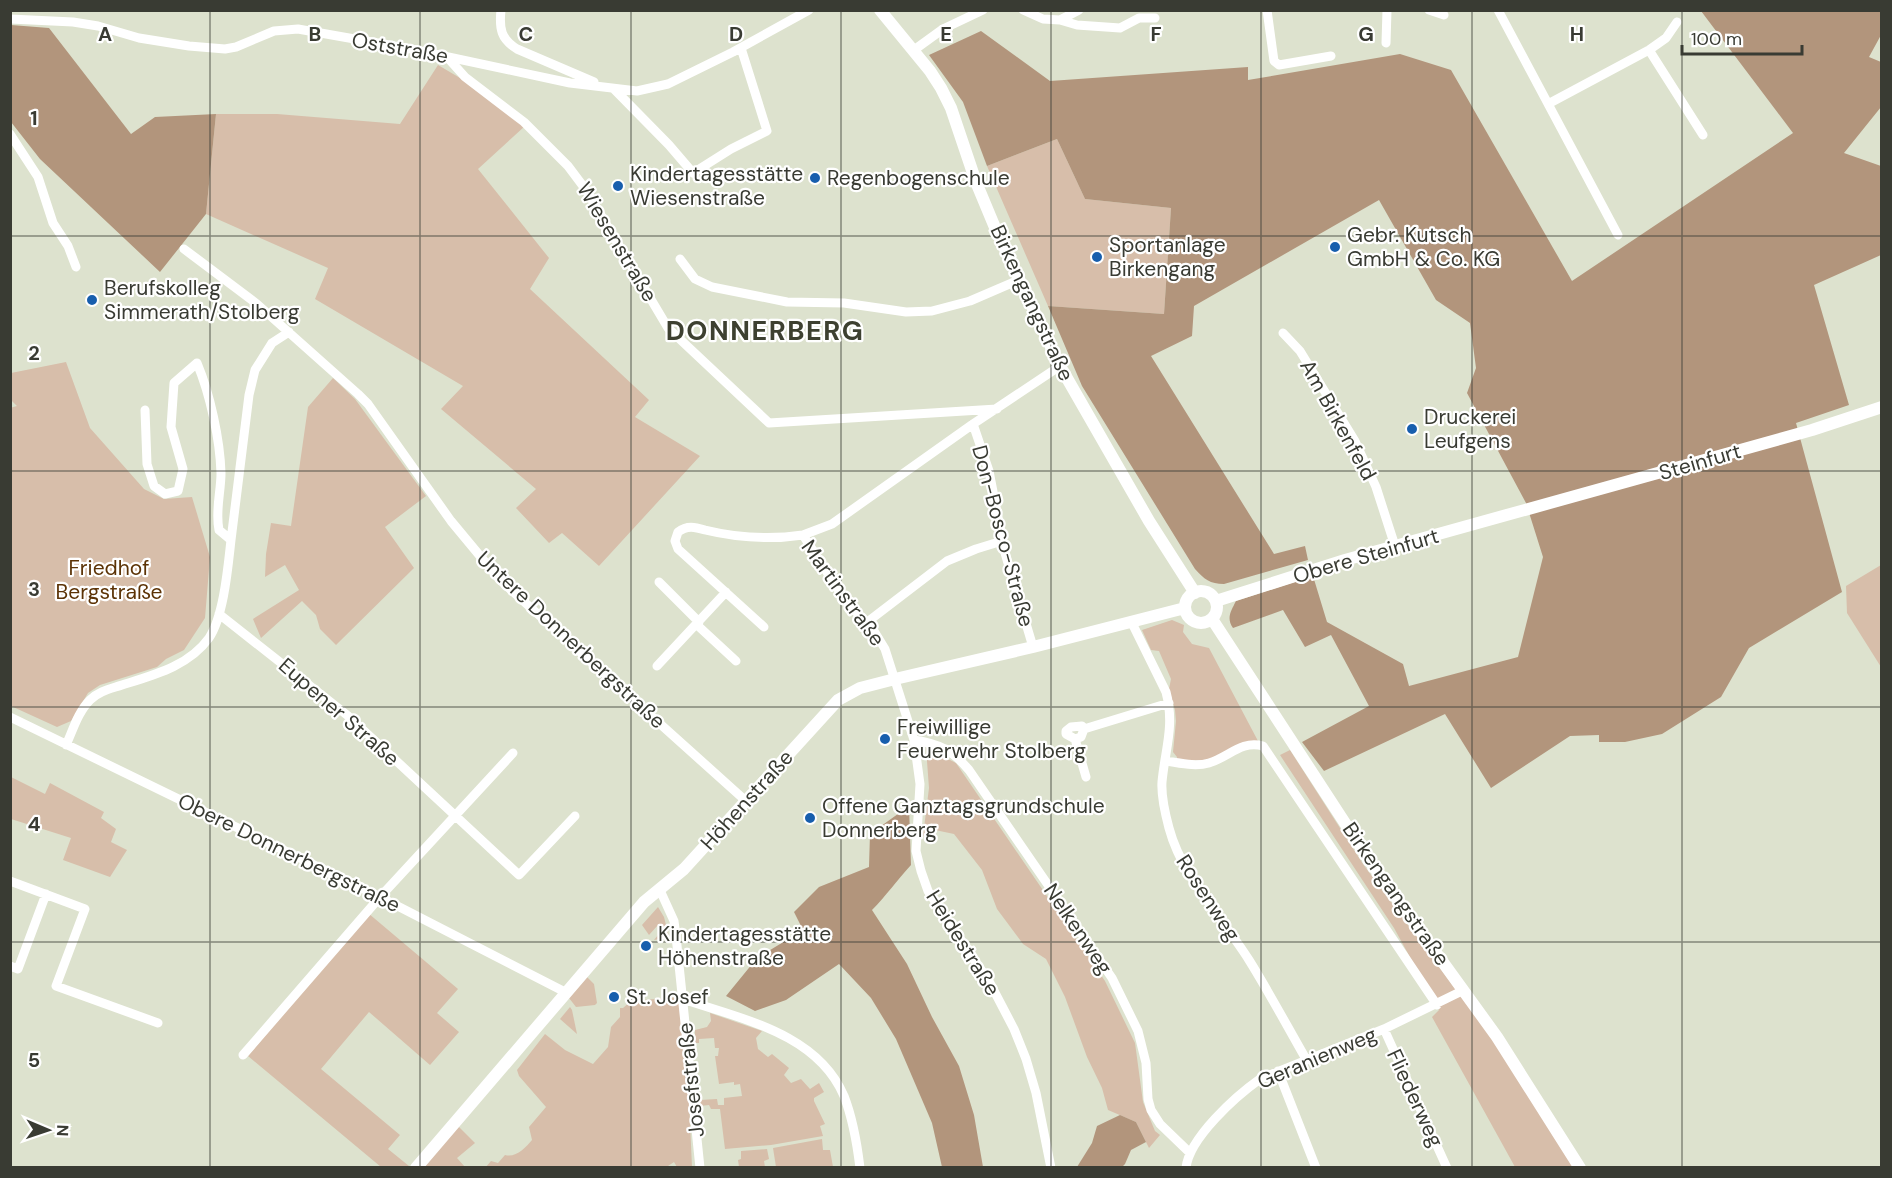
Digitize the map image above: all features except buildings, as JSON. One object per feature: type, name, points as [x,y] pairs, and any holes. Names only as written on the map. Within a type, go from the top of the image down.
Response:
[{"type":"street","points":[[501,10],[500,31],[508,43],[517,49],[609,88],[669,145],[693,173],[731,149],[767,131],[741,48]]},
{"type":"street","name":"Oststraße","points":[[10,19],[73,22],[98,26],[139,38],[225,50],[274,31],[298,29],[570,82],[644,90],[662,86],[741,48],[809,10]]},
{"type":"street","name":"Birkengangstraße","points":[[880,10],[930,71],[951,108],[976,182],[1060,366],[1149,521],[1195,593]]},
{"type":"street","points":[[914,50],[943,29],[983,10]]},
{"type":"street","points":[[1023,10],[1043,19],[1060,20],[1077,25],[1120,28],[1139,18],[1155,18]]},
{"type":"street","points":[[1060,20],[1079,10]]},
{"type":"street","points":[[1267,10],[1274,61],[1279,65],[1332,56]]},
{"type":"street","points":[[1386,43],[1387,10]]},
{"type":"street","points":[[1429,10],[1444,15]]},
{"type":"street","points":[[1498,10],[1618,235]]},
{"type":"street","points":[[1548,104],[1649,50],[1666,38],[1677,22]]},
{"type":"street","points":[[1649,50],[1703,135]]},
{"type":"street","name":"Wiesenstraße","points":[[446,57],[465,77],[524,122],[579,178],[668,328],[769,423],[997,409]]},
{"type":"street","points":[[10,134],[38,177],[53,223],[68,246],[76,267]]},
{"type":"street","name":"Untere Donnerbergstraße","points":[[184,249],[231,283],[368,404],[451,521],[500,580],[747,801]]},
{"type":"street","points":[[680,259],[695,279],[712,287],[787,302],[844,303],[906,312],[932,311],[970,301],[1019,280]]},
{"type":"street","points":[[66,744],[80,714],[96,694],[145,678],[184,661],[210,637],[219,614],[226,582],[249,395],[255,370],[272,343],[289,333]]},
{"type":"street","name":"Am Birkenfeld","points":[[1283,333],[1300,351],[1354,441],[1376,487],[1395,546]]},
{"type":"street","points":[[145,410],[147,464],[154,486],[165,494],[178,491],[183,469],[171,427],[174,383],[197,363],[219,447],[221,475],[217,518],[219,530],[231,540]]},
{"type":"street","points":[[803,535],[832,524],[973,424],[1060,366]]},
{"type":"street","name":"Steinfurt","points":[[1517,514],[1812,430],[1881,407]]},
{"type":"street","name":"Don-Bosco-Straße","points":[[973,424],[988,471],[1002,541],[1033,647]]},
{"type":"street","name":"Obere Steinfurt","points":[[1216,602],[1395,546],[1517,514]]},
{"type":"street","name":"Martinstraße","points":[[764,627],[678,549],[675,536],[683,528],[697,528],[743,538],[803,535],[845,600],[874,631],[885,649],[895,679]]},
{"type":"street","points":[[866,623],[947,561],[1002,541]]},
{"type":"street","points":[[659,582],[736,661]]},
{"type":"street","points":[[1202,591],[1209,593],[1216,602],[1217,611],[1212,619],[1201,624],[1190,619],[1185,608],[1188,599],[1202,591]]},
{"type":"street","points":[[657,666],[726,592]]},
{"type":"street","name":"Höhenstraße","points":[[416,1167],[644,902],[684,869],[838,700],[860,688],[1185,608]]},
{"type":"street","name":"Eupener Straße","points":[[219,614],[347,715],[519,875],[575,816]]},
{"type":"street","name":"Birkengangstraße","points":[[1212,619],[1369,860],[1504,1047],[1580,1167]]},
{"type":"street","name":"Rosenweg","points":[[1131,621],[1166,692],[1169,703],[1171,728],[1162,784],[1163,799],[1174,844],[1189,872],[1249,960],[1306,1059]]},
{"type":"street","name":"Heidestraße","points":[[895,679],[914,740],[920,784],[916,851],[921,871],[933,899],[990,983],[1014,1029],[1036,1093],[1051,1167]]},
{"type":"street","points":[[1086,777],[1075,739],[1066,735],[1068,728],[1077,725],[1084,729],[1169,703]]},
{"type":"street","name":"Obere Donnerbergstraße","points":[[10,717],[380,897],[567,993]]},
{"type":"street","name":"Nelkenweg","points":[[914,740],[939,745],[954,754],[969,770],[1112,978],[1138,1031],[1146,1063],[1148,1099],[1151,1110],[1160,1124],[1189,1152]]},
{"type":"street","points":[[1166,761],[1201,764],[1211,762],[1246,745],[1263,746],[1437,1005]]},
{"type":"street","points":[[243,1055],[380,897],[513,753]]},
{"type":"street","points":[[10,881],[85,909],[56,986],[158,1023]]},
{"type":"street","name":"Josefstraße","points":[[659,888],[674,921],[700,1167]]},
{"type":"street","points":[[14,968],[46,894]]},
{"type":"street","name":"Geranienweg","points":[[1189,1152],[1197,1139],[1244,1090],[1260,1079],[1384,1029],[1464,990]]},
{"type":"street","points":[[683,999],[790,1038],[825,1067],[844,1096],[860,1167]]},
{"type":"street","name":"Fliederweg","points":[[1384,1029],[1447,1167]]},
{"type":"street","points":[[1278,1071],[1316,1167]]},
{"type":"street","points":[[1186,1167],[1189,1152]]},
{"type":"green space","points":[[438,65],[482,91],[525,126],[478,169],[549,258],[530,289],[649,400],[635,417],[700,456],[599,566],[562,533],[549,543],[516,508],[536,489],[441,409],[463,386],[315,299],[328,268],[206,214],[216,114],[277,114],[400,124]]},
{"type":"green space","name":"Sportanlage Birkengang","points":[[1057,139],[1085,199],[1171,208],[1164,314],[1048,306],[987,166]]},
{"type":"green space","name":"Friedhof Bergstraße","points":[[66,362],[90,428],[144,489],[164,499],[192,497],[210,557],[205,618],[184,650],[166,659],[157,667],[100,685],[88,693],[71,721],[57,727],[11,706],[10,408],[17,406],[11,400],[11,373]]},
{"type":"green space","points":[[333,378],[355,399],[426,496],[385,527],[414,568],[336,645],[320,629],[316,615],[302,601],[261,638],[253,619],[299,590],[285,565],[265,577],[266,554],[271,523],[291,526],[308,407]]},
{"type":"green space","points":[[1881,565],[1881,667],[1847,613],[1846,586]]},
{"type":"green space","points":[[1172,620],[1184,625],[1183,632],[1192,644],[1209,648],[1258,741],[1209,760],[1177,761],[1173,752],[1176,721],[1169,689],[1171,679],[1159,651],[1151,650],[1142,630]]},
{"type":"green space","points":[[926,748],[956,763],[1105,981],[1135,1043],[1143,1102],[1155,1131],[1160,1135],[1149,1148],[1136,1122],[1108,1110],[1102,1088],[1087,1057],[1065,997],[1046,959],[1023,944],[997,909],[982,870],[954,834],[935,830],[923,836],[929,788]]},
{"type":"green space","points":[[1290,750],[1363,864],[1493,1040],[1573,1167],[1515,1167],[1432,1017],[1439,1010],[1394,928],[1280,755]]},
{"type":"green space","points":[[11,777],[45,794],[50,783],[104,812],[101,818],[116,829],[111,842],[127,850],[110,877],[63,860],[71,838],[11,819]]},
{"type":"green space","points":[[658,907],[664,917],[669,937],[654,940],[663,929],[658,925],[649,935],[642,925]]},
{"type":"green space","points":[[368,913],[458,989],[437,1013],[459,1032],[430,1065],[369,1012],[321,1069],[400,1135],[388,1149],[409,1166],[407,1167],[381,1167],[248,1056]]},
{"type":"green space","points":[[587,977],[594,984],[597,1003],[576,1007],[569,998]]},
{"type":"green space","points":[[680,997],[688,1078],[692,1167],[677,1167],[674,1162],[665,1168],[485,1168],[491,1161],[498,1163],[505,1155],[520,1152],[532,1140],[529,1127],[546,1107],[519,1076],[517,1070],[545,1034],[565,1050],[593,1064],[608,1047],[611,1027],[620,1017],[620,1008],[631,1001]]},
{"type":"green space","points":[[570,1007],[572,1010],[577,1034],[560,1019]]},
{"type":"green space","points":[[710,1013],[762,1031],[756,1038],[758,1049],[768,1057],[772,1054],[789,1068],[784,1075],[791,1083],[801,1079],[810,1089],[819,1083],[824,1092],[814,1098],[814,1101],[825,1124],[820,1126],[823,1136],[771,1145],[725,1149],[720,1109],[711,1109],[709,1105],[700,1106],[700,1100],[717,1099],[718,1105],[724,1105],[724,1098],[742,1096],[740,1084],[734,1085],[734,1082],[719,1084],[715,1056],[718,1056],[719,1048],[715,1048],[714,1038],[699,1039],[699,1043],[695,1043],[695,1030],[707,1027],[711,1021]]},
{"type":"green space","points":[[457,1125],[475,1143],[457,1158],[465,1167],[420,1168]]},
{"type":"green space","points":[[822,1139],[823,1150],[830,1150],[833,1167],[776,1167],[773,1148]]},
{"type":"green space","points":[[767,1149],[769,1159],[764,1161],[765,1167],[739,1167],[738,1160],[741,1159],[741,1151]]},
{"type":"shaded area","points":[[1701,11],[1881,11],[1881,35],[1869,57],[1881,62],[1881,107],[1844,153],[1881,166],[1881,255],[1814,285],[1849,405],[1796,423],[1842,592],[1749,648],[1721,697],[1662,734],[1625,742],[1599,742],[1599,735],[1570,736],[1491,788],[1445,714],[1324,771],[1302,742],[1369,706],[1331,635],[1305,647],[1283,610],[1233,628],[1230,618],[1236,601],[1313,576],[1327,622],[1403,664],[1409,686],[1518,657],[1543,557],[1526,503],[1467,393],[1476,368],[1470,323],[1436,300],[1379,200],[1194,306],[1192,336],[1151,356],[1274,554],[1305,546],[1308,560],[1224,584],[1208,580],[1195,569],[1082,386],[1048,306],[1164,314],[1171,208],[1085,199],[1057,139],[987,166],[963,102],[929,55],[981,31],[1050,81],[1248,67],[1248,80],[1400,54],[1451,70],[1572,281],[1793,133]]},
{"type":"shaded area","points":[[11,25],[49,28],[131,134],[155,117],[216,114],[206,214],[160,272],[40,159],[11,122]]},
{"type":"shaded area","points":[[909,806],[911,865],[872,910],[907,964],[959,1066],[974,1115],[983,1167],[942,1167],[932,1123],[896,1039],[871,998],[839,964],[786,1000],[755,1011],[726,996],[757,958],[803,930],[794,912],[819,887],[869,867],[870,834]]},
{"type":"shaded area","points":[[1120,1115],[1136,1122],[1146,1142],[1131,1150],[1122,1167],[1077,1167],[1092,1143],[1097,1126]]},
{"type":"place","name":"Regenbogenschule","points":[[815,178]]},
{"type":"place","name":"Kindertagesstätte Wiesenstraße","points":[[618,186]]},
{"type":"place","name":"Gebr. Kutsch GmbH & Co. KG","points":[[1335,247]]},
{"type":"place","name":"Sportanlage Birkengang","points":[[1097,257]]},
{"type":"place","name":"Berufskolleg Simmerath/Stolberg","points":[[92,300]]},
{"type":"place","name":"Druckerei Leufgens","points":[[1412,429]]},
{"type":"place","name":"Freiwillige Feuerwehr Stolberg","points":[[885,739]]},
{"type":"place","name":"Offene Ganztagsgrundschule Donnerberg","points":[[810,818]]},
{"type":"place","name":"Kindertagesstätte Höhenstraße","points":[[646,946]]},
{"type":"place","name":"St. Josef","points":[[614,997]]},
{"type":"district","name":"DONNERBERG","points":[[765,331]]}]
